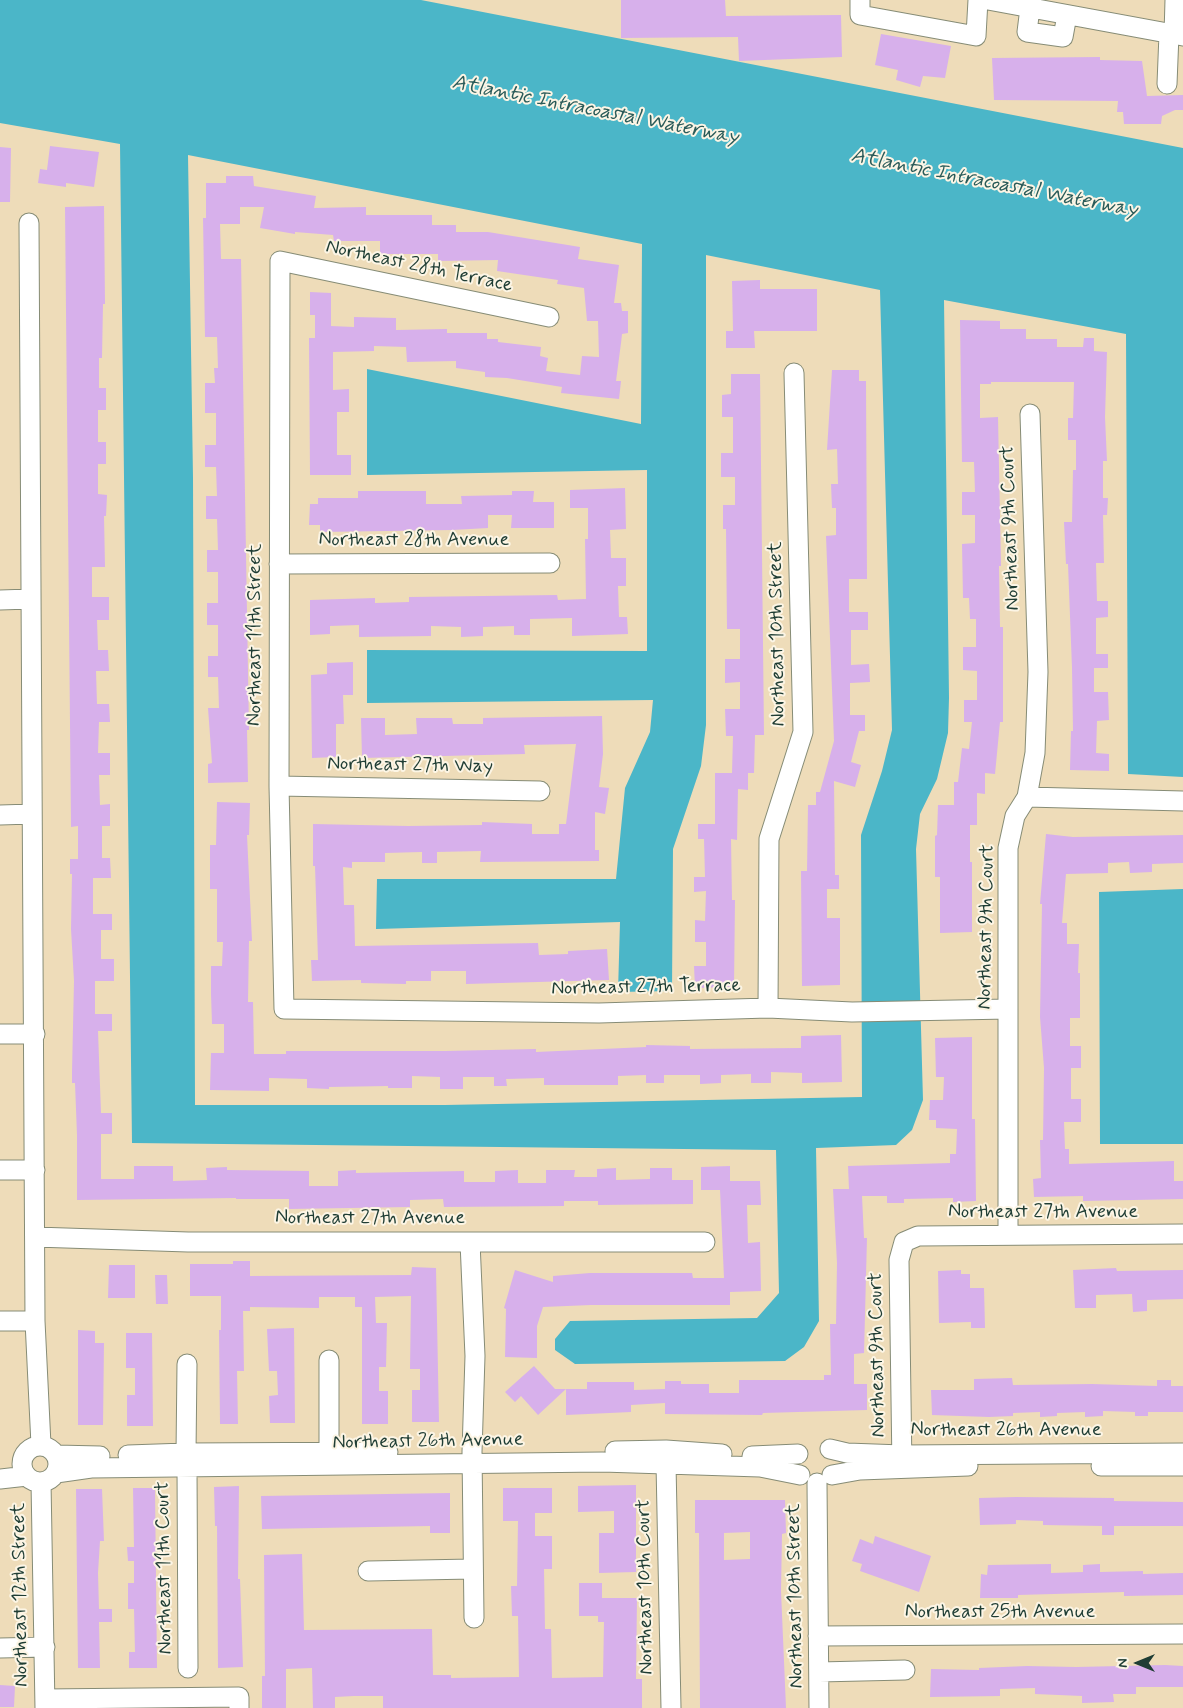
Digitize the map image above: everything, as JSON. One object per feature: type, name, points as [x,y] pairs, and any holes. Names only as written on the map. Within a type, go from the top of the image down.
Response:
[{"type":"street","points":[[860,0],[860,15],[976,36],[978,0]]},
{"type":"street","points":[[988,0],[1175,35]]},
{"type":"street","points":[[1167,84],[1175,35],[1175,0]]},
{"type":"street","name":"Northeast 12th Street","points":[[29,223],[30,599],[35,1034],[35,1321],[44,1466],[45,1704]]},
{"type":"street","name":"Northeast 28th Terrace","points":[[280,261],[549,317]]},
{"type":"street","name":"Northeast 11th Street","points":[[280,261],[279,786],[284,1009]]},
{"type":"street","name":"Northeast 10th Street","points":[[768,1008],[769,839],[803,732],[794,373]]},
{"type":"street","name":"Northeast 9th Court","points":[[1008,1235],[1008,848],[1014,816],[1027,797],[1035,753],[1038,672],[1030,414]]},
{"type":"street","name":"Northeast 28th Avenue","points":[[279,564],[550,563]]},
{"type":"street","points":[[0,600],[30,599]]},
{"type":"street","name":"Northeast 27th Way","points":[[279,786],[540,791]]},
{"type":"street","points":[[1027,797],[1183,801]]},
{"type":"street","points":[[0,815],[32,814]]},
{"type":"street","name":"Northeast 27th Terrace","points":[[284,1009],[599,1013],[768,1008],[852,1012],[1008,1009]]},
{"type":"street","points":[[0,1034],[35,1034]]},
{"type":"street","points":[[0,1170],[35,1170]]},
{"type":"street","name":"Northeast 27th Avenue","points":[[904,1242],[918,1236],[1183,1234]]},
{"type":"street","name":"Northeast 27th Avenue","points":[[35,1237],[188,1242],[705,1242]]},
{"type":"street","points":[[470,1242],[474,1356],[472,1458],[474,1618]]},
{"type":"street","name":"Northeast 9th Court","points":[[902,1462],[899,1260],[904,1242]]},
{"type":"street","points":[[0,1321],[35,1321]]},
{"type":"street","name":"Northeast 26th Avenue","points":[[329,1360],[329,1451]]},
{"type":"street","points":[[186,1460],[187,1364]]},
{"type":"street","points":[[666,1457],[798,1454],[809,1445],[824,1445],[830,1449],[836,1462],[825,1479],[806,1480],[796,1467],[798,1454]]},
{"type":"street","points":[[0,1467],[23,1457],[28,1449],[44,1466]]},
{"type":"street","name":"Northeast 26th Avenue","points":[[830,1449],[902,1462],[985,1465],[1183,1466]]},
{"type":"street","name":"Northeast 26th Avenue","points":[[0,1479],[44,1466],[91,1468],[329,1451],[602,1462],[666,1457],[760,1467],[800,1474]]},
{"type":"street","name":"Northeast 26th Avenue","points":[[825,1479],[902,1462],[1183,1453]]},
{"type":"street","name":"Northeast 10th Court","points":[[666,1457],[671,1708]]},
{"type":"street","name":"Northeast 26th Avenue","points":[[186,1460],[472,1458]]},
{"type":"street","name":"Northeast 11th Court","points":[[186,1460],[188,1668]]},
{"type":"street","name":"Northeast 10th Street","points":[[819,1708],[818,1636],[825,1479]]},
{"type":"street","points":[[368,1570],[472,1569]]},
{"type":"street","name":"Northeast 25th Avenue","points":[[818,1636],[1183,1634]]},
{"type":"street","points":[[0,1648],[45,1647]]},
{"type":"street","points":[[819,1672],[905,1670]]},
{"type":"street","points":[[45,1704],[239,1696],[239,1708]]},
{"type":"water","name":"Atlantic Intracoastal Waterway","points":[[0,0],[421,0],[1183,148],[1183,777],[1128,774],[1126,334],[944,300],[949,698],[948,733],[937,779],[920,814],[916,849],[923,1100],[912,1130],[896,1145],[816,1148],[819,1321],[804,1347],[785,1361],[575,1364],[555,1350],[555,1339],[570,1321],[757,1318],[779,1293],[776,1150],[132,1143],[120,144],[0,123]],"holes":[[[188,155],[642,244],[641,424],[367,369],[367,475],[647,470],[647,651],[367,650],[367,703],[653,700],[650,732],[625,788],[616,879],[377,879],[376,929],[620,922],[618,992],[672,991],[673,849],[701,766],[706,725],[706,255],[880,290],[892,730],[882,771],[861,835],[862,1097],[445,1105],[195,1105],[193,478]]]},
{"type":"water","points":[[1183,889],[1183,1144],[1100,1144],[1099,892]]},
{"type":"building","points":[[621,0],[725,0],[726,16],[841,15],[842,57],[739,61],[738,37],[621,38]]},
{"type":"building","points":[[881,34],[951,46],[945,78],[923,76],[920,87],[896,80],[898,70],[875,65]]},
{"type":"building","points":[[1100,57],[1100,60],[1142,61],[1147,96],[1183,95],[1183,110],[1175,110],[1162,116],[1161,124],[1124,124],[1123,112],[1117,112],[1118,101],[994,100],[992,58]]},
{"type":"building","points":[[50,146],[99,152],[94,187],[66,183],[66,187],[38,183],[40,169],[47,170]]},
{"type":"building","points":[[0,147],[11,148],[10,202],[0,202]]},
{"type":"building","points":[[226,176],[253,176],[254,186],[316,196],[314,208],[366,207],[366,215],[432,215],[432,225],[456,225],[456,232],[488,232],[580,247],[578,259],[619,265],[614,303],[621,303],[622,311],[628,311],[628,333],[622,334],[616,381],[621,381],[619,399],[561,393],[562,387],[507,378],[485,377],[485,372],[456,368],[456,361],[407,362],[406,347],[374,346],[374,351],[333,352],[333,390],[349,389],[349,412],[337,412],[337,455],[351,455],[351,475],[310,475],[309,338],[315,338],[315,315],[310,315],[310,292],[331,293],[331,326],[354,327],[354,317],[396,318],[396,330],[447,329],[447,333],[487,333],[487,339],[498,339],[498,342],[541,347],[540,356],[548,358],[546,371],[580,375],[582,356],[599,357],[598,321],[587,321],[584,288],[557,284],[558,280],[497,271],[498,260],[438,261],[438,254],[380,254],[380,241],[334,241],[333,235],[295,232],[295,234],[260,228],[264,207],[240,207],[240,224],[220,224],[221,259],[241,259],[249,730],[247,730],[248,782],[208,783],[208,764],[212,763],[208,708],[219,708],[218,677],[208,677],[208,656],[218,656],[218,625],[207,625],[207,603],[218,603],[218,572],[207,572],[207,550],[218,550],[217,519],[206,519],[206,496],[217,496],[216,467],[205,467],[205,445],[216,445],[216,413],[205,413],[205,383],[215,383],[214,368],[218,368],[217,337],[205,337],[203,218],[206,218],[206,183],[226,183]]},
{"type":"building","points":[[104,206],[105,304],[103,304],[102,358],[99,358],[99,388],[106,388],[106,410],[98,410],[98,442],[106,442],[106,464],[98,464],[98,494],[107,495],[106,516],[104,516],[105,567],[92,567],[92,597],[109,597],[109,620],[97,620],[98,650],[108,650],[109,671],[96,671],[97,704],[109,704],[110,722],[99,722],[98,753],[110,753],[110,775],[99,775],[100,805],[110,804],[110,826],[102,826],[102,858],[110,858],[111,878],[93,878],[93,914],[112,914],[112,930],[101,930],[101,959],[114,959],[114,981],[95,981],[95,1014],[112,1014],[112,1031],[98,1031],[101,1113],[112,1113],[112,1134],[101,1134],[101,1179],[134,1179],[134,1166],[173,1166],[173,1181],[207,1180],[206,1168],[227,1167],[227,1170],[309,1171],[309,1186],[338,1186],[338,1171],[356,1170],[356,1173],[464,1171],[464,1182],[495,1182],[495,1171],[518,1170],[518,1183],[546,1183],[546,1170],[575,1170],[574,1177],[597,1177],[597,1169],[616,1168],[616,1180],[650,1179],[650,1168],[672,1168],[672,1180],[693,1180],[693,1204],[598,1205],[598,1201],[564,1201],[564,1206],[444,1207],[443,1199],[410,1200],[410,1207],[289,1209],[289,1199],[77,1200],[75,1083],[72,1083],[74,981],[71,929],[72,874],[70,874],[70,859],[78,859],[78,826],[71,827],[65,207]]},
{"type":"building","points":[[760,280],[760,289],[817,289],[817,331],[754,331],[755,348],[726,348],[726,331],[733,331],[732,281]]},
{"type":"building","points":[[960,320],[1000,321],[1000,329],[1026,329],[1026,339],[1057,339],[1057,347],[1083,347],[1084,338],[1094,338],[1094,351],[1107,352],[1105,417],[1107,461],[1103,461],[1103,498],[1108,498],[1107,515],[1103,515],[1104,563],[1096,563],[1097,601],[1108,601],[1108,617],[1096,618],[1096,654],[1108,654],[1108,668],[1094,668],[1094,692],[1108,692],[1109,720],[1097,721],[1096,753],[1109,754],[1109,771],[1070,770],[1071,731],[1073,731],[1072,668],[1068,564],[1066,564],[1064,522],[1072,522],[1073,470],[1076,470],[1076,440],[1068,440],[1068,418],[1073,418],[1074,382],[991,382],[991,384],[980,384],[980,418],[998,417],[1001,566],[999,566],[1000,627],[1003,627],[1003,722],[1000,722],[995,774],[985,773],[985,794],[977,793],[977,825],[970,825],[972,932],[940,933],[940,877],[935,877],[935,836],[937,835],[938,805],[954,805],[954,782],[958,782],[962,748],[969,749],[972,722],[964,722],[964,700],[977,700],[977,671],[963,670],[963,647],[976,647],[976,619],[970,619],[969,598],[963,598],[962,544],[975,543],[975,515],[962,515],[962,492],[975,492],[974,462],[962,462]]},
{"type":"building","points":[[832,370],[859,370],[859,381],[866,381],[867,579],[849,579],[849,612],[868,612],[868,630],[851,630],[851,665],[869,664],[870,682],[850,683],[850,715],[865,715],[865,731],[859,731],[851,762],[861,765],[855,787],[834,781],[835,875],[839,875],[839,889],[827,889],[827,918],[840,918],[840,985],[802,986],[801,871],[807,871],[808,805],[816,805],[816,792],[820,792],[834,741],[826,536],[836,535],[836,508],[832,508],[831,484],[838,484],[837,449],[827,450]]},
{"type":"building","points":[[731,374],[760,374],[764,735],[755,735],[754,773],[748,773],[748,790],[738,789],[737,840],[731,839],[732,900],[735,900],[734,987],[695,988],[694,966],[706,966],[706,942],[695,942],[695,920],[705,921],[706,891],[694,892],[694,877],[705,877],[704,839],[698,839],[698,824],[715,824],[715,773],[732,773],[733,736],[726,736],[725,709],[740,709],[740,682],[725,683],[725,659],[740,659],[740,629],[727,629],[726,529],[723,529],[723,505],[735,505],[735,477],[721,477],[721,453],[733,453],[733,417],[722,417],[722,395],[731,394]]},
{"type":"building","points":[[625,488],[626,529],[610,530],[611,558],[626,558],[626,586],[618,586],[619,617],[627,617],[628,634],[572,636],[572,618],[530,619],[530,635],[514,635],[514,626],[483,627],[483,636],[461,637],[461,627],[431,626],[431,636],[359,637],[359,625],[330,626],[330,634],[310,635],[310,600],[375,598],[375,603],[409,602],[409,597],[557,595],[558,600],[586,599],[585,539],[588,539],[588,508],[570,508],[570,490]]},
{"type":"building","points":[[358,491],[426,491],[426,504],[462,504],[461,496],[512,495],[512,491],[534,491],[533,502],[554,502],[554,528],[511,528],[512,515],[488,515],[488,528],[452,530],[320,532],[320,525],[309,525],[310,504],[318,504],[318,498],[358,498]]},
{"type":"building","points":[[353,662],[353,695],[343,695],[344,724],[336,724],[336,757],[312,758],[311,675],[327,674],[327,663]]},
{"type":"building","points":[[602,716],[603,754],[599,787],[609,788],[605,814],[595,812],[595,850],[599,850],[599,861],[480,862],[481,851],[437,852],[437,863],[422,863],[422,852],[385,853],[385,862],[352,862],[352,868],[343,867],[344,905],[354,905],[355,946],[538,943],[539,955],[568,954],[568,951],[607,949],[609,980],[466,984],[466,971],[431,971],[431,981],[406,981],[406,984],[361,983],[361,980],[312,981],[311,960],[318,960],[315,866],[313,866],[313,824],[408,826],[482,825],[482,822],[532,824],[532,834],[559,834],[559,824],[566,824],[576,744],[524,745],[525,754],[362,758],[361,718],[385,718],[385,735],[417,734],[416,718],[452,718],[453,724],[483,724],[483,718]]},
{"type":"building","points":[[217,802],[250,803],[249,835],[247,835],[252,941],[249,941],[248,1002],[253,1002],[254,1054],[286,1054],[286,1051],[536,1049],[536,1052],[646,1047],[646,1045],[690,1046],[690,1049],[801,1048],[801,1036],[841,1035],[842,1082],[802,1083],[802,1073],[771,1072],[771,1083],[751,1083],[751,1074],[721,1075],[721,1083],[700,1084],[700,1075],[664,1075],[664,1083],[646,1083],[646,1075],[618,1076],[618,1085],[544,1085],[544,1078],[506,1079],[507,1086],[494,1086],[494,1077],[463,1077],[463,1089],[440,1089],[440,1077],[412,1076],[412,1088],[388,1088],[388,1086],[329,1087],[329,1089],[307,1088],[307,1079],[269,1078],[269,1091],[210,1090],[211,1053],[224,1053],[224,1024],[212,1024],[211,994],[211,966],[222,966],[223,942],[217,942],[217,889],[210,889],[210,845],[216,845]]},
{"type":"building","points":[[1046,834],[1073,837],[1183,835],[1183,863],[1152,864],[1152,872],[1130,873],[1129,862],[1108,863],[1108,873],[1066,874],[1062,923],[1067,923],[1067,944],[1079,944],[1078,973],[1080,973],[1080,1018],[1070,1018],[1070,1046],[1081,1046],[1081,1068],[1071,1068],[1071,1099],[1081,1099],[1081,1122],[1064,1122],[1065,1149],[1069,1149],[1069,1164],[1174,1161],[1174,1181],[1183,1181],[1183,1199],[1083,1201],[1083,1196],[1034,1197],[1033,1179],[1041,1178],[1040,1140],[1043,1140],[1044,1068],[1040,1017],[1042,904],[1040,904]]},
{"type":"building","points":[[972,1037],[972,1119],[975,1119],[976,1201],[953,1202],[953,1198],[904,1199],[904,1203],[887,1203],[887,1196],[862,1196],[864,1238],[867,1238],[864,1353],[854,1354],[854,1384],[867,1384],[867,1410],[763,1413],[762,1415],[665,1414],[665,1403],[631,1405],[631,1412],[566,1415],[566,1389],[587,1389],[587,1382],[634,1382],[634,1390],[665,1389],[665,1381],[681,1381],[681,1384],[709,1384],[709,1393],[739,1393],[739,1380],[824,1380],[824,1375],[831,1375],[830,1324],[836,1324],[837,1263],[833,1189],[849,1189],[848,1166],[950,1163],[950,1154],[956,1154],[957,1129],[936,1128],[936,1120],[929,1120],[930,1100],[943,1100],[944,1077],[936,1077],[935,1038]]},
{"type":"building","points":[[730,1166],[730,1181],[760,1181],[761,1205],[747,1205],[748,1243],[760,1242],[761,1291],[730,1292],[730,1305],[543,1307],[537,1326],[537,1358],[505,1357],[506,1309],[504,1308],[515,1270],[553,1282],[553,1276],[590,1273],[692,1273],[693,1278],[724,1278],[720,1190],[701,1190],[701,1167]]},
{"type":"building","points":[[233,1261],[250,1261],[250,1276],[411,1275],[412,1267],[436,1268],[439,1422],[412,1422],[412,1390],[420,1390],[420,1369],[410,1369],[411,1296],[375,1297],[376,1323],[387,1323],[386,1367],[379,1367],[379,1391],[388,1391],[388,1424],[362,1424],[362,1307],[355,1307],[355,1297],[319,1297],[319,1308],[250,1307],[250,1311],[243,1311],[244,1371],[237,1371],[238,1424],[220,1424],[219,1330],[221,1330],[221,1296],[190,1296],[190,1264],[233,1264]]},
{"type":"building","points":[[109,1265],[135,1265],[135,1298],[108,1298]]},
{"type":"building","points":[[1116,1268],[1117,1271],[1183,1270],[1183,1299],[1147,1300],[1147,1311],[1133,1312],[1132,1294],[1096,1295],[1096,1308],[1075,1308],[1073,1270]]},
{"type":"building","points":[[961,1270],[961,1274],[970,1274],[970,1288],[984,1288],[985,1328],[971,1328],[971,1322],[939,1323],[938,1271]]},
{"type":"building","points":[[155,1275],[167,1275],[168,1304],[156,1304]]},
{"type":"building","points":[[294,1328],[295,1423],[270,1423],[269,1396],[278,1395],[277,1371],[269,1371],[267,1329]]},
{"type":"building","points":[[78,1330],[95,1331],[95,1343],[104,1343],[103,1425],[78,1425]]},
{"type":"building","points":[[126,1333],[152,1333],[153,1426],[127,1426],[127,1395],[135,1395],[135,1368],[126,1368]]},
{"type":"building","points":[[534,1366],[555,1389],[566,1389],[538,1415],[521,1396],[515,1402],[505,1392]]},
{"type":"building","points":[[1012,1378],[1013,1385],[1092,1384],[1157,1386],[1157,1380],[1171,1380],[1171,1386],[1183,1386],[1183,1412],[1148,1412],[1148,1416],[1135,1416],[1135,1412],[1103,1411],[1103,1416],[1085,1417],[1085,1412],[1057,1413],[1057,1416],[1040,1417],[1040,1412],[1013,1413],[1013,1416],[989,1417],[932,1415],[931,1390],[974,1390],[974,1379]]},
{"type":"building","points":[[636,1485],[636,1572],[599,1573],[599,1533],[614,1533],[614,1511],[578,1512],[578,1486]]},
{"type":"building","points":[[239,1486],[238,1579],[240,1579],[243,1667],[218,1668],[217,1526],[215,1526],[214,1487]]},
{"type":"building","points":[[133,1488],[155,1488],[157,1668],[129,1668],[129,1652],[135,1652],[134,1609],[128,1609],[128,1583],[134,1583],[134,1561],[128,1561],[127,1547],[134,1547]]},
{"type":"building","points":[[503,1488],[552,1488],[552,1513],[535,1513],[535,1536],[552,1536],[552,1569],[544,1569],[545,1629],[551,1629],[552,1678],[603,1677],[604,1622],[598,1622],[598,1616],[579,1616],[579,1583],[602,1583],[602,1598],[637,1598],[636,1679],[642,1679],[642,1708],[383,1708],[383,1696],[354,1696],[335,1697],[335,1708],[313,1708],[312,1668],[286,1669],[286,1708],[262,1708],[262,1676],[265,1676],[264,1555],[302,1554],[304,1630],[432,1629],[433,1675],[451,1675],[451,1678],[519,1677],[518,1616],[512,1616],[511,1586],[517,1586],[518,1521],[503,1521]]},
{"type":"building","points":[[76,1489],[102,1489],[104,1541],[100,1541],[98,1573],[99,1609],[112,1609],[112,1622],[99,1622],[100,1668],[78,1668]]},
{"type":"building","points":[[450,1493],[450,1533],[430,1533],[430,1526],[262,1529],[261,1496]]},
{"type":"building","points":[[979,1498],[1114,1498],[1114,1501],[1183,1502],[1183,1526],[1114,1526],[1114,1535],[1102,1535],[1102,1526],[1043,1525],[1043,1521],[1016,1520],[1016,1524],[980,1525]]},
{"type":"building","points":[[695,1500],[785,1500],[786,1533],[782,1534],[781,1591],[786,1708],[700,1708],[699,1533],[695,1533]],"holes":[[[750,1532],[750,1559],[724,1560],[724,1533]]]},
{"type":"building","points":[[875,1536],[931,1556],[919,1592],[860,1571],[862,1564],[852,1561],[860,1539],[873,1544]]},
{"type":"building","points":[[1051,1564],[1051,1573],[1083,1572],[1083,1565],[1100,1564],[1100,1572],[1143,1571],[1143,1574],[1183,1573],[1183,1595],[1124,1596],[1124,1592],[1018,1595],[1018,1598],[980,1598],[981,1574],[987,1575],[988,1565]]},
{"type":"building","points":[[1027,1666],[1183,1666],[1183,1687],[1136,1687],[1136,1694],[1113,1694],[1114,1702],[1082,1703],[1082,1696],[1035,1694],[1035,1688],[1000,1689],[1000,1696],[930,1697],[931,1669],[979,1670],[979,1668]]},
{"type":"building","points":[[0,1685],[15,1686],[14,1707],[0,1707]]}]
